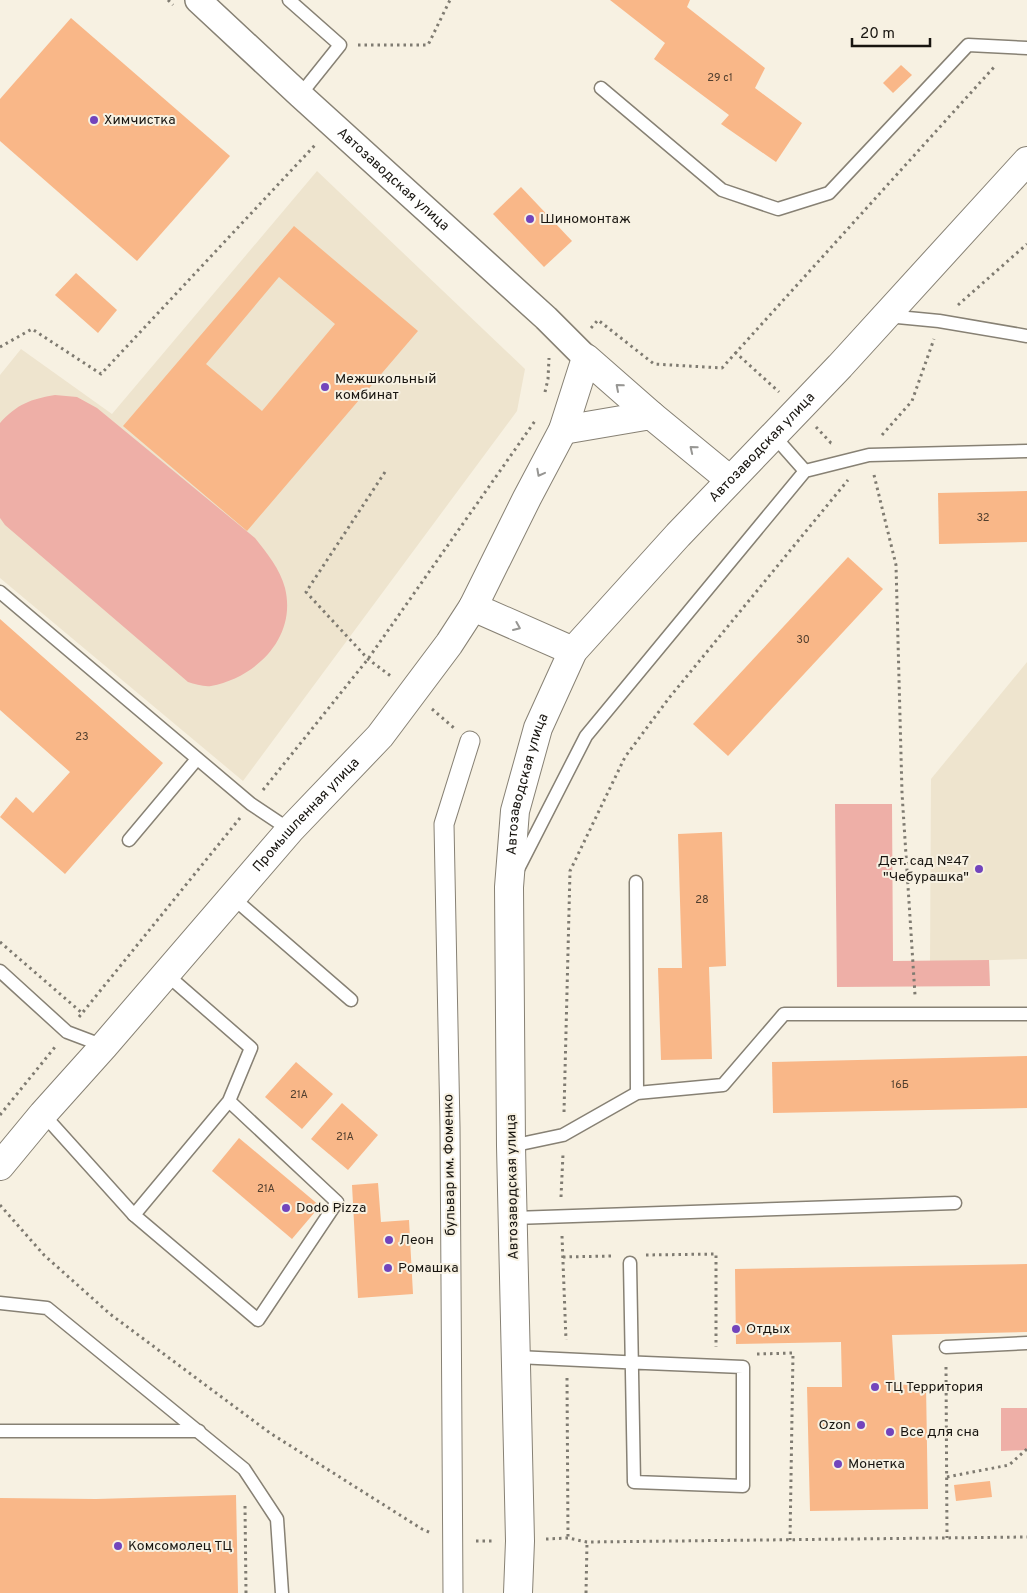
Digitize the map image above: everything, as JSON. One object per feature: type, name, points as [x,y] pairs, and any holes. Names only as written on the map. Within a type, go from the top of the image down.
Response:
[{"type":"street","name":"Автозаводская улица","points":[[198,0],[546,318],[580,352]]},
{"type":"street","name":"Автозаводская улица","points":[[518,1593],[520,1541],[511,1146],[509,886],[515,811],[538,728],[573,650],[730,480],[774,436],[1027,160]]},
{"type":"street","points":[[580,352],[651,415],[730,480]]},
{"type":"street","name":"Промышленная улица","points":[[0,1166],[290,830],[380,736],[449,644],[473,607],[563,430],[580,352]]},
{"type":"street","points":[[563,430],[651,415]]},
{"type":"street","points":[[473,607],[573,650]]},
{"type":"street","name":"бульвар им. Фоменко","points":[[453,1593],[450,1137],[444,824],[470,741]]},
{"type":"lane","points":[[289,0],[340,45],[300,95]]},
{"type":"lane","points":[[601,88],[722,190],[778,209],[829,193],[968,45],[1027,48]]},
{"type":"lane","points":[[884,316],[939,321],[1027,336]]},
{"type":"lane","points":[[774,436],[805,472]]},
{"type":"lane","points":[[509,886],[586,736],[805,472],[869,455],[1027,451]]},
{"type":"lane","points":[[0,592],[251,804],[290,830]]},
{"type":"lane","points":[[128,840],[197,759]]},
{"type":"lane","points":[[636,882],[636,1094]]},
{"type":"lane","points":[[232,897],[351,1000]]},
{"type":"lane","points":[[0,971],[67,1032],[104,1046]]},
{"type":"lane","points":[[134,1215],[230,1101],[251,1048],[166,974]]},
{"type":"lane","points":[[511,1146],[563,1135],[636,1094],[723,1084],[784,1014],[1027,1014]]},
{"type":"lane","points":[[43,1114],[134,1215],[258,1320],[337,1202],[230,1101]]},
{"type":"lane","points":[[514,1218],[955,1203]]},
{"type":"lane","points":[[517,1357],[567,1360],[631,1362],[743,1366],[743,1486],[634,1482],[631,1362],[630,1263]]},
{"type":"lane","points":[[0,1303],[47,1308],[244,1468],[277,1519],[282,1593]]},
{"type":"lane","points":[[946,1347],[1027,1343]]},
{"type":"lane","points":[[0,1431],[199,1431]]},
{"type":"path","points":[[168,0],[175,7]]},
{"type":"path","points":[[340,45],[428,45],[450,0]]},
{"type":"path","points":[[543,398],[548,379],[549,358],[580,352],[598,320],[654,364],[722,368],[1012,47]]},
{"type":"path","points":[[0,347],[32,328],[101,374],[318,142]]},
{"type":"path","points":[[568,1538],[567,1360],[561,1217],[570,871],[625,758],[669,698],[869,455],[880,437],[912,401],[939,321],[1027,244]]},
{"type":"path","points":[[0,1115],[368,659],[539,416]]},
{"type":"path","points":[[869,455],[896,565],[902,793],[915,998]]},
{"type":"path","points":[[385,472],[306,592],[368,659],[412,692],[470,741]]},
{"type":"path","points":[[0,942],[82,1013]]},
{"type":"path","points":[[0,1205],[44,1255],[110,1314],[254,1421],[358,1490],[422,1529],[453,1541],[520,1541],[568,1538],[587,1542],[1027,1538]]},
{"type":"path","points":[[946,1347],[947,1538]]},
{"type":"path","points":[[947,1477],[1009,1465],[1027,1449]]},
{"type":"path","points":[[244,1468],[246,1593]]},
{"type":"path","points":[[586,1593],[587,1542]]},
{"type":"shaded area","points":[[317,171],[525,369],[517,411],[243,781],[0,578],[0,375],[21,349],[112,414]]},
{"type":"shaded area","points":[[55,395],[77,397],[97,408],[255,538],[264,549],[283,581],[287,606],[285,623],[279,638],[270,652],[258,664],[244,674],[211,686],[202,686],[188,682],[5,525],[0,518],[0,423],[12,411],[25,403]]},
{"type":"shaded area","name":"Дет. сад №47 \"Чебурашка\"","points":[[1027,662],[1027,959],[930,962],[931,779]]},
{"type":"shaded area","points":[[835,804],[892,804],[893,961],[989,960],[990,986],[837,987]]},
{"type":"shaded area","points":[[1001,1408],[1027,1408],[1027,1450],[1001,1451]]},
{"type":"building","points":[[610,0],[690,0],[687,7],[765,68],[755,88],[802,123],[776,162],[721,124],[729,115],[654,59],[665,43]]},
{"type":"building","name":"Химчистка","points":[[71,18],[230,156],[137,261],[0,141],[0,99]]},
{"type":"building","points":[[901,65],[912,75],[893,93],[883,83]]},
{"type":"building","points":[[521,187],[572,241],[544,267],[493,214]]},
{"type":"building","name":"Межшкольный комбинат","points":[[294,226],[418,331],[247,531],[123,426]],"holes":[[[279,277],[335,324],[262,411],[206,364]]]},
{"type":"building","points":[[76,273],[117,310],[98,333],[55,295]]},
{"type":"building","points":[[1027,491],[1027,542],[939,544],[938,493]]},
{"type":"building","points":[[848,557],[883,589],[728,756],[693,724]]},
{"type":"building","points":[[0,619],[163,763],[65,874],[0,817],[16,797],[33,813],[70,772],[0,710]]},
{"type":"building","points":[[722,832],[726,966],[709,967],[712,1059],[661,1060],[658,968],[682,968],[678,834]]},
{"type":"building","points":[[1027,1056],[1027,1108],[773,1113],[772,1062]]},
{"type":"building","points":[[296,1062],[333,1094],[302,1129],[265,1097]]},
{"type":"building","points":[[342,1103],[378,1135],[348,1170],[311,1139]]},
{"type":"building","points":[[239,1138],[320,1206],[292,1239],[212,1171]]},
{"type":"building","points":[[378,1183],[381,1222],[409,1220],[413,1294],[358,1298],[352,1185]]},
{"type":"building","name":"ТЦ Территория","points":[[1027,1264],[1027,1332],[892,1335],[895,1385],[926,1384],[928,1509],[810,1511],[807,1387],[842,1387],[841,1342],[736,1344],[735,1269]]},
{"type":"building","points":[[990,1481],[992,1497],[956,1501],[954,1485]]},
{"type":"building","name":"Комсомолец ТЦ","points":[[236,1495],[238,1593],[0,1593],[0,1498],[96,1499]]},
{"type":"place","name":"Химчистка","points":[[94,120]]},
{"type":"place","name":"Шиномонтаж","points":[[530,219]]},
{"type":"place","name":"Межшкольный комбинат","points":[[325,387]]},
{"type":"place","name":"Дет. сад №47 \"Чебурашка\"","points":[[979,869]]},
{"type":"place","name":"Dodo Pizza","points":[[286,1208]]},
{"type":"place","name":"Леон","points":[[389,1240]]},
{"type":"place","name":"Ромашка","points":[[388,1268]]},
{"type":"place","name":"Отдых","points":[[736,1329]]},
{"type":"place","name":"ТЦ Территория","points":[[875,1387]]},
{"type":"place","name":"Ozon","points":[[861,1425]]},
{"type":"place","name":"Все для сна","points":[[890,1432]]},
{"type":"place","name":"Монетка","points":[[838,1464]]},
{"type":"place","name":"Комсомолец ТЦ","points":[[118,1546]]}]
